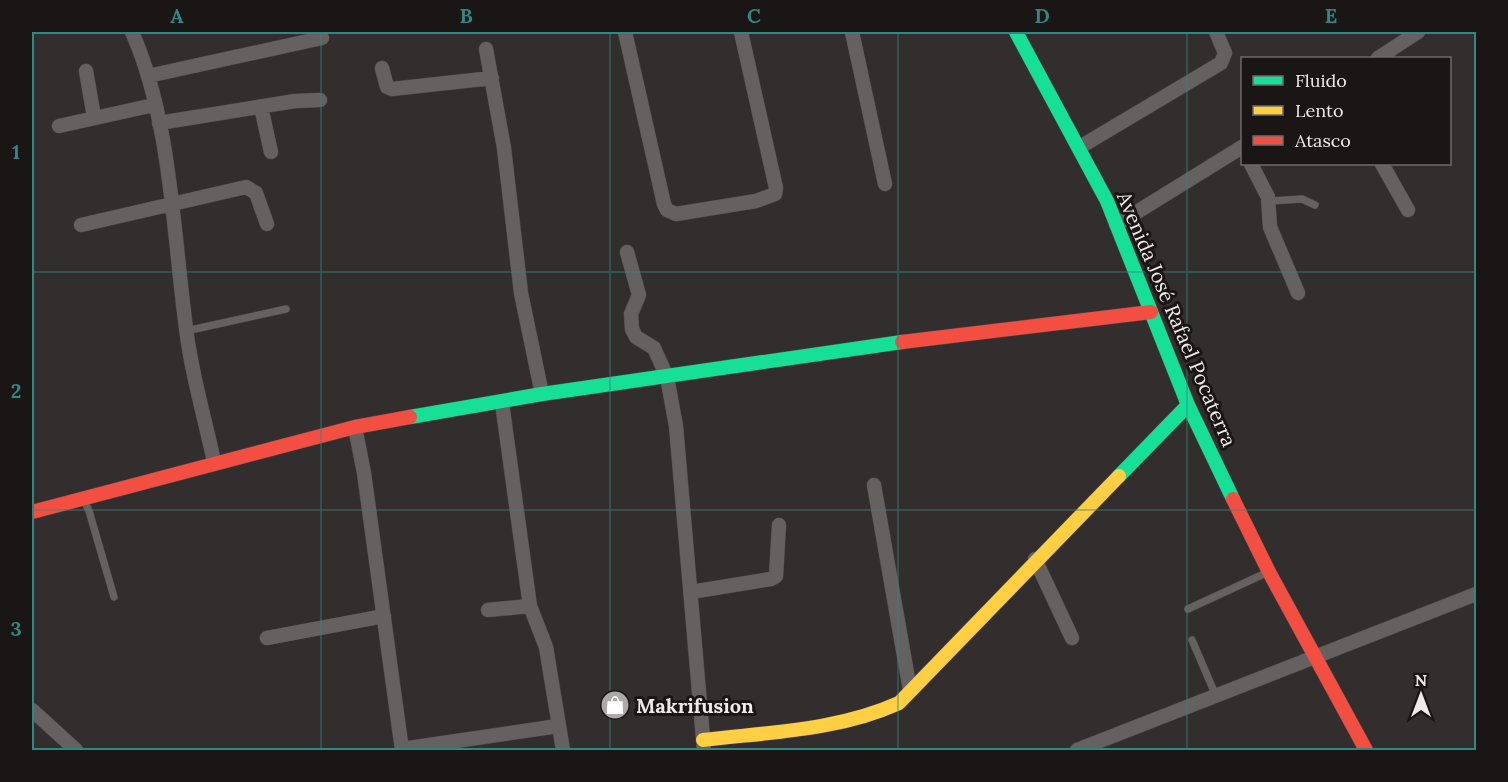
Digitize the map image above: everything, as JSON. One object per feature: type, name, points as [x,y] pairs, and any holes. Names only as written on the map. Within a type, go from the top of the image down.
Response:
[{"type":"street","points":[[132,32],[148,76],[159,123],[186,331],[214,462]]},
{"type":"street","points":[[625,32],[664,204],[667,210],[676,214],[756,201],[775,194],[776,188],[741,32]]},
{"type":"street","points":[[852,32],[885,184]]},
{"type":"street","name":"Avenida José Rafael Pocaterra","points":[[1016,32],[1080,147],[1107,201],[1188,405],[1269,572],[1366,750]]},
{"type":"street","points":[[1080,147],[1221,63],[1225,53],[1216,32]]},
{"type":"street","points":[[1387,56],[1418,32]]},
{"type":"street","points":[[148,76],[321,38]]},
{"type":"street","points":[[486,49],[504,148],[521,293],[542,394]]},
{"type":"street","points":[[382,68],[387,87],[392,89],[492,78]]},
{"type":"street","points":[[86,71],[94,117]]},
{"type":"street","points":[[159,123],[261,106],[320,100]]},
{"type":"street","points":[[59,126],[154,105]]},
{"type":"street","points":[[261,106],[271,152]]},
{"type":"street","points":[[1116,225],[1241,148]]},
{"type":"street","points":[[1251,165],[1269,201],[1270,227],[1298,293]]},
{"type":"street","points":[[1384,165],[1408,210]]},
{"type":"street","points":[[81,225],[171,202],[246,187],[256,193],[267,224]]},
{"type":"street","points":[[627,252],[639,295],[631,314],[632,329],[636,337],[654,348],[667,378],[676,426],[703,745],[835,723],[877,714],[899,703],[1035,559],[1095,504],[1188,405]]},
{"type":"street","points":[[32,512],[214,462],[355,427],[502,403],[542,394],[667,378],[830,351],[1150,312]]},
{"type":"street","points":[[502,403],[530,606],[546,647],[563,750]]},
{"type":"street","points":[[355,427],[364,473],[402,750],[558,726]]},
{"type":"street","points":[[874,485],[910,690]]},
{"type":"street","points":[[691,592],[771,579],[776,576],[779,525]]},
{"type":"street","points":[[1035,559],[1072,638]]},
{"type":"street","points":[[1077,750],[1476,594]]},
{"type":"street","points":[[488,610],[530,606]]},
{"type":"street","points":[[267,638],[384,616]]},
{"type":"street","points":[[32,710],[76,750]]},
{"type":"lane","points":[[1269,201],[1302,199],[1315,205]]},
{"type":"lane","points":[[186,331],[286,309]]},
{"type":"lane","points":[[82,498],[89,511],[114,597]]},
{"type":"lane","points":[[1188,609],[1269,572]]},
{"type":"lane","points":[[1192,640],[1216,696]]},
{"type":"traffic: fast","points":[[1016,32],[1107,201],[1188,405],[1233,499]]},
{"type":"traffic: fast","points":[[410,417],[542,394],[902,342]]},
{"type":"traffic: fast","points":[[1119,476],[1188,405]]},
{"type":"traffic: slow","points":[[703,740],[827,725],[899,703],[1119,476]]},
{"type":"traffic: jam","points":[[902,342],[1151,312]]},
{"type":"traffic: jam","points":[[32,512],[355,427],[410,417]]},
{"type":"traffic: jam","points":[[1233,499],[1269,572],[1366,750]]},
{"type":"place","name":"Makrifusion","points":[[615,705]]}]
